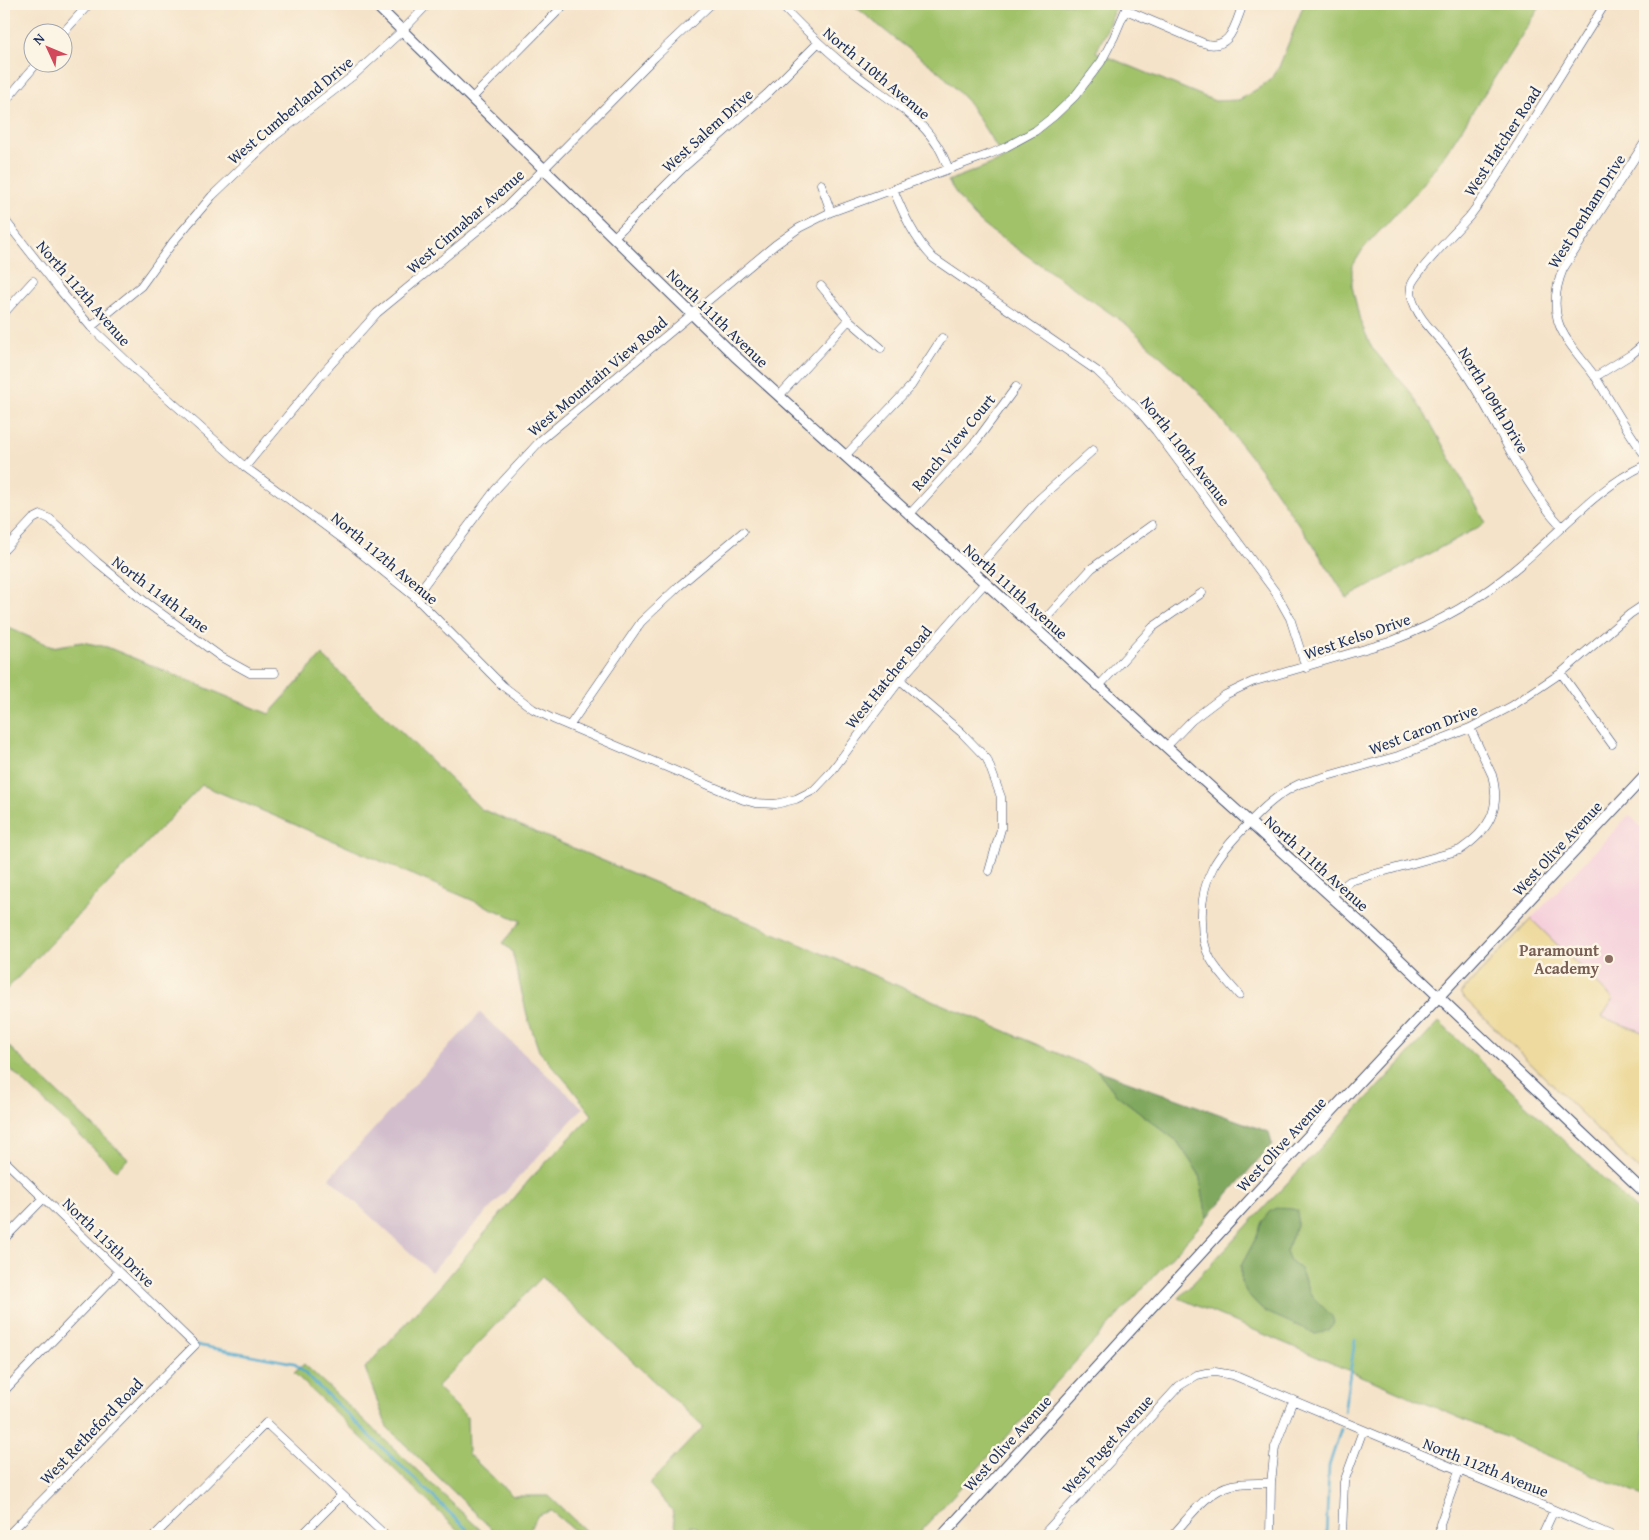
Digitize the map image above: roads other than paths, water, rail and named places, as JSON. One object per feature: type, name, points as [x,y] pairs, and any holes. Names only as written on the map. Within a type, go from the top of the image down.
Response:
[{"type":"street","points":[[72,23],[90,4]]},
{"type":"street","name":"North 111th Avenue","points":[[375,4],[691,314],[973,573],[1332,896],[1645,1193]]},
{"type":"street","name":"West Cumberland Drive","points":[[92,327],[141,286],[173,242],[212,196],[274,136],[354,74],[402,31],[428,4]]},
{"type":"street","points":[[472,98],[565,4]]},
{"type":"street","name":"West Cinnabar Avenue","points":[[245,467],[376,313],[506,207],[545,170],[655,56],[711,4]]},
{"type":"street","name":"North 110th Avenue","points":[[780,4],[818,43],[921,125],[937,145],[949,169]]},
{"type":"street","points":[[1127,7],[1195,39],[1214,45],[1225,42],[1243,4]]},
{"type":"street","name":"West Hatcher Road","points":[[1411,284],[1469,216],[1492,184],[1605,4]]},
{"type":"street","name":"West Mountain View Road","points":[[415,598],[496,489],[521,460],[561,422],[691,314],[799,228],[831,212],[1006,147],[1034,131],[1054,116],[1075,96],[1101,62],[1127,7]]},
{"type":"street","name":"West Salem Drive","points":[[614,237],[684,166],[768,94],[818,43]]},
{"type":"street","points":[[4,103],[30,72]]},
{"type":"street","name":"West Denham Drive","points":[[1595,377],[1562,331],[1558,321],[1555,296],[1563,269],[1645,142]]},
{"type":"street","points":[[821,184],[831,212]]},
{"type":"street","name":"North 110th Avenue","points":[[893,189],[914,235],[933,258],[1096,371],[1130,402],[1156,431],[1276,592],[1290,618],[1306,668]]},
{"type":"street","name":"North 112th Avenue","points":[[4,219],[92,327],[136,370],[245,467],[343,539],[415,598],[514,695],[534,709],[708,785],[755,803],[776,804],[796,799],[814,790]]},
{"type":"street","points":[[4,313],[33,281]]},
{"type":"street","name":"North 109th Drive","points":[[1411,284],[1412,299],[1418,313],[1450,352],[1489,411],[1536,496],[1562,527]]},
{"type":"street","points":[[821,286],[849,320],[882,348]]},
{"type":"street","points":[[779,396],[849,320]]},
{"type":"street","points":[[845,456],[911,386],[942,338]]},
{"type":"street","points":[[1645,343],[1632,354],[1595,377],[1645,455]]},
{"type":"street","name":"Ranch View Court","points":[[909,514],[977,440],[1016,387]]},
{"type":"street","points":[[973,573],[1038,500],[1093,450]]},
{"type":"street","name":"West Kelso Drive","points":[[1166,747],[1192,720],[1224,695],[1252,682],[1306,668],[1403,637],[1468,604],[1495,586],[1615,481],[1645,466]]},
{"type":"street","name":"North 114th Lane","points":[[4,550],[33,519],[41,515],[50,520],[96,562],[144,601],[221,656],[250,673],[275,674]]},
{"type":"street","points":[[1036,629],[1092,568],[1152,525]]},
{"type":"street","points":[[570,725],[642,622],[679,586],[743,532]]},
{"type":"street","name":"West Hatcher Road","points":[[814,790],[831,772],[900,680],[985,583]]},
{"type":"street","points":[[1099,686],[1153,627],[1202,593]]},
{"type":"street","name":"West Caron Drive","points":[[1239,994],[1210,959],[1202,933],[1201,908],[1204,886],[1213,866],[1226,846],[1249,822],[1285,790],[1299,784],[1398,756],[1470,728],[1512,706],[1561,673],[1630,614],[1645,604]]},
{"type":"street","points":[[1561,673],[1612,744]]},
{"type":"street","points":[[900,680],[961,732],[987,759],[1001,797],[1001,829],[989,871]]},
{"type":"street","points":[[1332,896],[1350,881],[1460,850],[1484,830],[1490,822],[1493,812],[1494,783],[1470,728]]},
{"type":"street","name":"West Olive Avenue","points":[[942,1536],[1301,1144],[1645,776]]},
{"type":"street","name":"North 115th Drive","points":[[4,1160],[194,1345]]},
{"type":"street","points":[[4,1240],[44,1198]]},
{"type":"street","points":[[4,1390],[119,1272]]},
{"type":"street","name":"West Retheford Road","points":[[7,1536],[194,1345]]},
{"type":"street","name":"West Puget Avenue","points":[[1042,1536],[1179,1386],[1197,1375],[1214,1372],[1233,1376],[1293,1400]]},
{"type":"street","points":[[1270,1536],[1271,1483],[1275,1447],[1293,1400]]},
{"type":"street","name":"North 112th Avenue","points":[[1293,1400],[1612,1536]]},
{"type":"street","points":[[154,1536],[266,1423],[386,1536]]},
{"type":"street","points":[[1342,1536],[1344,1482],[1363,1430]]},
{"type":"street","points":[[1440,1536],[1440,1524],[1459,1471]]},
{"type":"street","points":[[1172,1536],[1205,1500],[1218,1490],[1230,1485],[1271,1483]]},
{"type":"street","points":[[301,1536],[342,1495]]},
{"type":"street","points":[[1542,1536],[1554,1510]]},
{"type":"waterway","points":[[1344,1412],[1355,1340]]},
{"type":"waterway","points":[[196,1345],[294,1363],[474,1536]]},
{"type":"waterway","points":[[1326,1536],[1329,1466],[1341,1429]]},
{"type":"place","name":"Paramount Academy","points":[[1609,959]]}]
